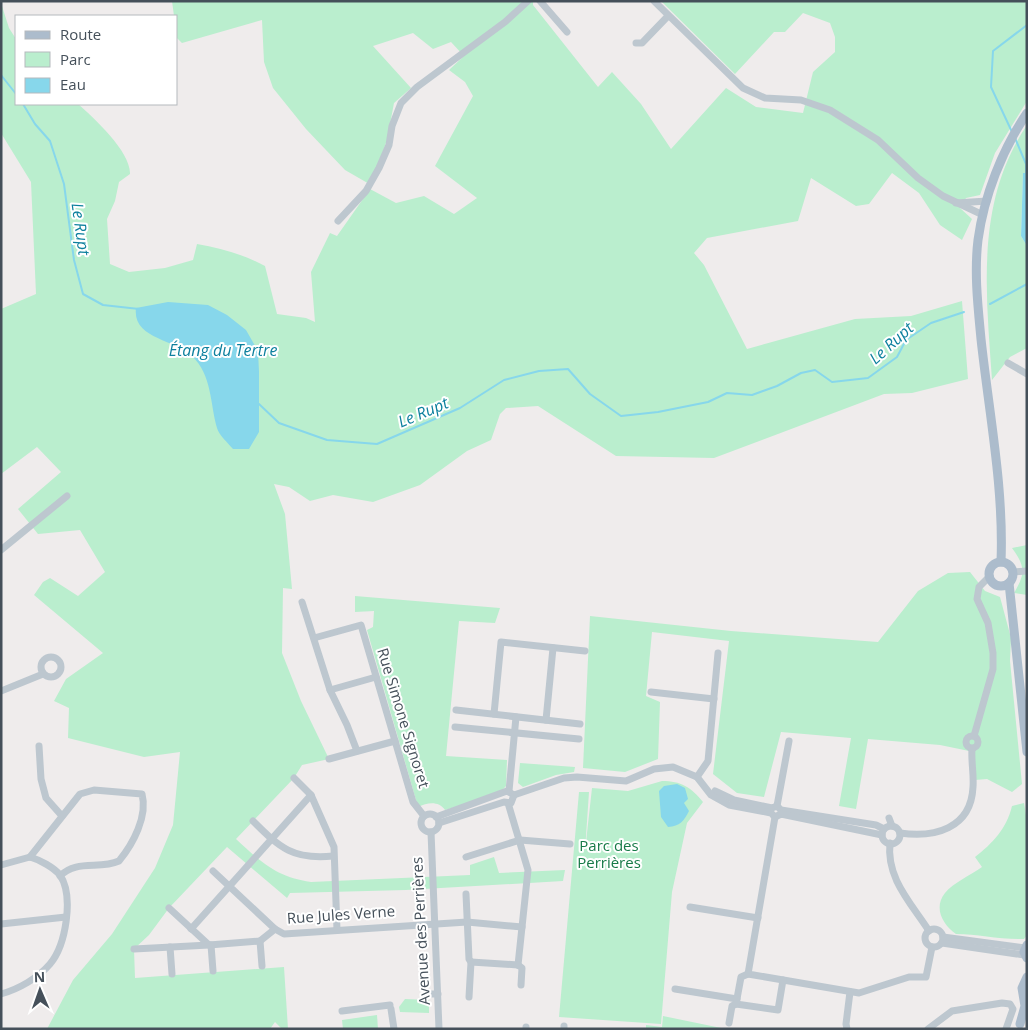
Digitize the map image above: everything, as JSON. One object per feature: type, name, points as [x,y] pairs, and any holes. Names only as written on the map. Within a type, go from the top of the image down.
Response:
[{"type":"main road","points":[[1001,562],[998,488],[977,291],[978,239],[987,201],[999,166],[1027,113]]},
{"type":"main road","points":[[1014,638],[999,586],[993,582],[990,576],[994,565],[1001,562],[1010,566],[1013,572],[1009,583],[1027,752]]},
{"type":"main road","points":[[999,586],[1009,583]]},
{"type":"main road","points":[[1019,1026],[1025,996],[1022,988],[1026,980]]},
{"type":"main road","points":[[1019,1026],[1027,1011]]},
{"type":"street","points":[[338,221],[366,191],[379,168],[389,145],[392,126],[401,103],[417,87],[505,22],[528,1]]},
{"type":"street","points":[[540,1],[567,32]]},
{"type":"street","points":[[654,1],[743,88],[764,98],[801,100],[830,110],[878,140],[918,178],[943,196],[983,215]]},
{"type":"street","points":[[636,43],[642,43],[668,16]]},
{"type":"street","points":[[956,203],[987,201]]},
{"type":"street","points":[[1008,364],[1027,374]]},
{"type":"street","points":[[1,550],[67,496]]},
{"type":"street","points":[[1013,572],[1027,571]]},
{"type":"street","points":[[437,820],[509,793],[564,778],[577,777],[626,781],[648,771],[666,767],[684,770],[697,777],[711,795],[729,806],[876,825],[886,830],[900,833],[920,835],[938,833],[948,829],[962,816],[972,799],[972,749],[978,744],[977,738],[974,736],[993,669],[993,653],[988,623],[977,599],[979,587],[990,576]]},
{"type":"street","points":[[302,602],[330,690],[357,751]]},
{"type":"street","name":"Rue Simone Signoret","points":[[314,638],[361,625],[414,802],[424,816]]},
{"type":"street","points":[[494,714],[500,642],[585,651]]},
{"type":"street","points":[[546,720],[553,648]]},
{"type":"street","points":[[697,777],[708,761],[718,652]]},
{"type":"street","points":[[1,691],[43,674]]},
{"type":"street","points":[[330,690],[376,677]]},
{"type":"street","points":[[651,692],[714,699]]},
{"type":"street","points":[[456,710],[580,724]]},
{"type":"street","points":[[516,717],[509,793],[506,803],[520,840],[528,870],[518,966]]},
{"type":"street","points":[[455,727],[579,739]]},
{"type":"street","points":[[329,759],[395,741]]},
{"type":"street","points":[[748,974],[789,741]]},
{"type":"street","points":[[40,746],[41,779],[46,798],[62,816]]},
{"type":"street","points":[[294,778],[311,795],[334,847],[337,930]]},
{"type":"street","points":[[1,864],[30,857],[76,798],[86,791],[140,793],[143,797],[138,830],[119,861],[75,866],[60,876]]},
{"type":"street","points":[[437,820],[513,802],[509,793]]},
{"type":"street","points":[[191,929],[311,795]]},
{"type":"street","points":[[430,814],[437,820],[436,829],[431,832],[425,830],[421,825],[424,816],[430,814]]},
{"type":"street","points":[[889,818],[883,839],[890,843]]},
{"type":"street","points":[[253,821],[281,848],[296,854],[313,857],[333,856]]},
{"type":"street","name":"Avenue des Perrières","points":[[431,832],[439,1029]]},
{"type":"street","points":[[890,843],[898,840],[900,833]]},
{"type":"street","points":[[466,857],[520,840],[570,844]]},
{"type":"street","points":[[890,843],[890,864],[894,878],[929,931]]},
{"type":"street","points":[[1,994],[28,982],[49,964],[64,940],[67,907],[60,876],[51,867],[30,857]]},
{"type":"street","name":"Rue Jules Verne","points":[[214,871],[275,929],[280,933],[290,935],[435,923],[467,922],[522,927]]},
{"type":"street","points":[[466,894],[471,962],[469,997]]},
{"type":"street","points":[[690,907],[758,918]]},
{"type":"street","points":[[169,908],[210,945],[213,971]]},
{"type":"street","points":[[1,924],[66,917]]},
{"type":"street","points":[[134,949],[260,941],[275,929]]},
{"type":"street","points":[[929,931],[938,930],[943,940]]},
{"type":"street","points":[[929,931],[925,939],[932,948],[938,947],[943,940]]},
{"type":"street","points":[[943,940],[1026,954]]},
{"type":"street","points":[[260,941],[262,966]]},
{"type":"street","points":[[170,947],[172,974]]},
{"type":"street","points":[[729,1023],[732,1006],[737,1001],[741,977],[748,974],[859,993],[908,977],[926,978],[932,948]]},
{"type":"street","points":[[471,962],[518,966],[522,968],[521,985]]},
{"type":"street","points":[[675,989],[778,1010],[783,980]]},
{"type":"street","points":[[847,1029],[850,992]]},
{"type":"street","points":[[426,994],[438,994]]},
{"type":"street","points":[[928,1029],[957,1010],[994,1004],[1010,1004],[1012,1014],[1006,1029]]},
{"type":"street","points":[[342,1011],[391,1007],[394,1029]]},
{"type":"green space","points":[[172,1],[533,1],[533,5],[598,87],[612,72],[641,104],[671,149],[726,88],[756,107],[803,113],[813,72],[835,52],[835,37],[830,23],[803,13],[785,32],[774,32],[735,74],[661,1],[1027,1],[1027,101],[995,153],[980,195],[966,198],[960,208],[972,219],[962,240],[940,225],[919,193],[892,173],[869,204],[856,206],[811,178],[798,221],[707,238],[694,253],[704,265],[747,349],[855,319],[911,316],[962,301],[968,379],[912,393],[884,394],[714,458],[616,456],[538,406],[506,408],[500,414],[491,440],[467,451],[420,485],[373,502],[333,495],[310,501],[289,487],[274,484],[285,514],[292,589],[283,588],[282,653],[301,701],[329,759],[302,765],[294,778],[236,839],[261,861],[278,872],[299,880],[311,882],[470,875],[470,865],[494,857],[499,873],[565,870],[563,881],[406,890],[290,893],[287,898],[227,847],[169,908],[149,935],[134,949],[135,978],[284,967],[288,1029],[282,1029],[275,1022],[270,1029],[47,1029],[73,980],[112,934],[155,868],[173,825],[180,752],[144,757],[68,738],[69,708],[54,701],[66,679],[103,653],[34,595],[43,582],[50,578],[78,596],[105,572],[80,530],[38,534],[18,509],[61,472],[37,447],[1,474],[1,309],[36,294],[31,182],[1,133],[1,3],[9,28],[15,37],[15,105],[79,105],[110,136],[125,156],[130,174],[119,182],[115,201],[107,219],[110,264],[129,272],[165,268],[193,260],[197,244],[224,250],[249,258],[265,266],[277,314],[306,318],[315,322],[311,272],[330,233],[337,236],[370,189],[396,203],[424,196],[454,214],[477,198],[435,166],[473,96],[465,82],[449,70],[464,56],[451,42],[433,49],[413,33],[373,46],[411,88],[394,103],[387,140],[371,185],[345,170],[306,129],[273,88],[264,62],[262,20],[182,43],[178,39],[178,15],[174,15]]},
{"type":"green space","points":[[1027,125],[1027,173],[1023,173],[1021,236],[1027,246],[1027,348],[1010,357],[992,380],[987,281],[991,216],[1010,154]]},
{"type":"green space","points":[[1027,545],[1027,595],[1014,593],[1022,575],[1022,566],[1012,548]]},
{"type":"green space","points":[[970,572],[985,591],[1000,597],[1011,638],[1010,661],[1022,784],[1012,792],[987,779],[975,780],[974,752],[940,745],[868,739],[856,809],[839,806],[851,738],[781,732],[764,797],[737,793],[713,774],[729,641],[652,632],[646,696],[660,702],[658,759],[625,772],[583,768],[590,616],[731,631],[878,642],[918,591],[948,573]]},
{"type":"green space","points":[[355,596],[500,608],[495,623],[459,621],[446,756],[507,760],[506,786],[499,794],[445,810],[440,805],[433,803],[418,807],[367,630],[373,627],[374,611],[355,612]]},
{"type":"green space","points":[[520,763],[575,767],[574,772],[556,775],[523,787],[518,783]]},
{"type":"green space","name":"Parc des Perrières","points":[[662,781],[675,782],[685,786],[703,802],[687,823],[672,892],[661,1024],[559,1017],[579,792],[589,792],[585,851],[592,788],[628,791]]},
{"type":"green space","points":[[1024,803],[1027,821],[1027,935],[1024,939],[1015,939],[956,934],[947,926],[941,916],[941,899],[953,886],[982,867],[975,857],[998,835],[1010,814],[1012,806]]},
{"type":"green space","points":[[405,999],[429,1000],[429,1013],[400,1012],[399,1007]]},
{"type":"green space","points":[[377,1015],[378,1029],[343,1029],[342,1020]]},
{"type":"green space","points":[[663,1016],[726,1029],[646,1029],[646,1025],[662,1027]]},
{"type":"water","points":[[1023,173],[1027,173],[1027,246],[1021,236]]},
{"type":"water","name":"Étang du Tertre","points":[[168,302],[208,305],[227,315],[246,330],[258,351],[259,432],[249,449],[233,449],[220,433],[217,428],[207,381],[199,364],[192,356],[185,350],[147,332],[141,326],[137,318],[136,308]]},
{"type":"water","points":[[677,784],[685,788],[688,799],[684,803],[689,811],[681,822],[668,827],[661,817],[659,791],[664,786]]},
{"type":"waterway","points":[[1012,132],[991,87],[993,51],[1027,25]]},
{"type":"waterway","name":"Le Rupt","points":[[1,75],[15,93]]},
{"type":"waterway","name":"Le Rupt","points":[[24,105],[35,124],[50,141],[64,184],[74,260],[83,294],[103,305],[139,309]]},
{"type":"waterway","points":[[1015,138],[1026,164],[1026,174]]},
{"type":"waterway","name":"Le Rupt","points":[[990,304],[1027,284]]},
{"type":"waterway","name":"Le Rupt","points":[[259,404],[279,423],[327,440],[377,444],[460,408],[504,380],[539,371],[568,369],[590,394],[621,416],[658,412],[708,402],[727,393],[752,395],[777,386],[801,373],[815,370],[832,382],[868,378],[897,357],[906,340],[931,323],[964,312]]}]
